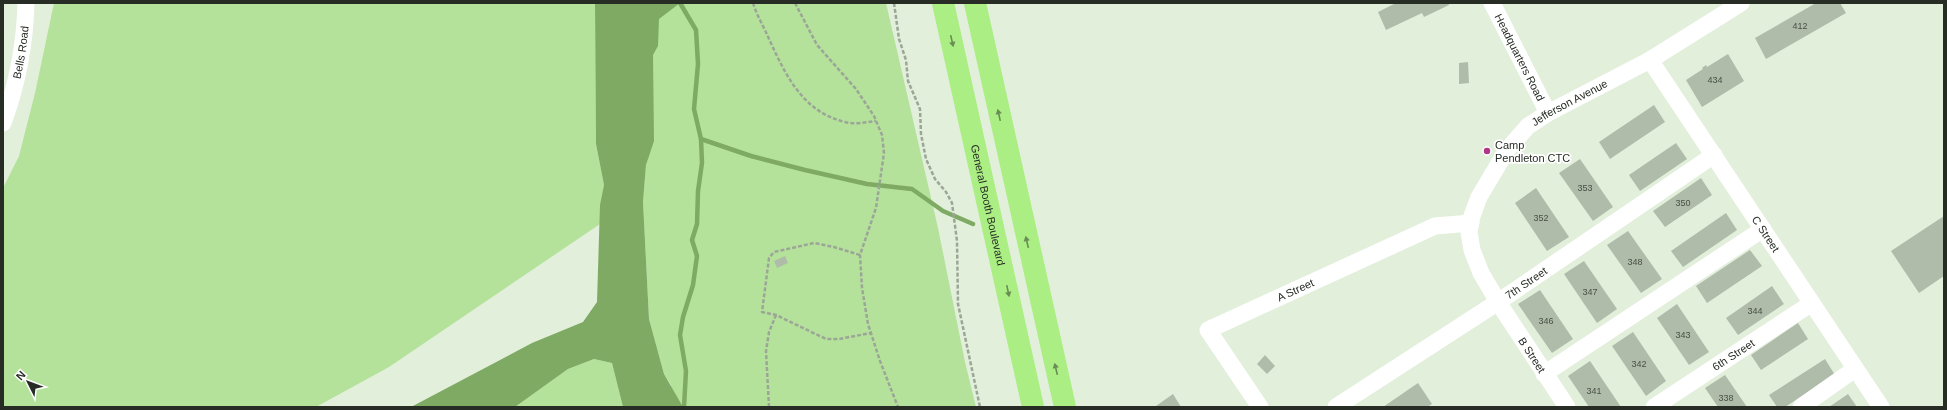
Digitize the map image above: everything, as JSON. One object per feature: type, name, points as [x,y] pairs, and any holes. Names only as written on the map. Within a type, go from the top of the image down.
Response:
[{"type":"highway","name":"General Booth Boulevard","points":[[943,3],[1033,407]]},
{"type":"highway","points":[[975,3],[1065,407]]},
{"type":"street","name":"Bells Road","points":[[3,123],[17,74],[23,42],[26,3]]},
{"type":"street","name":"Headquarters Road","points":[[1492,3],[1548,112]]},
{"type":"street","name":"Jefferson Avenue","points":[[1498,302],[1481,273],[1472,250],[1469,232],[1479,197],[1508,150],[1528,126],[1548,112],[1650,60],[1741,3]]},
{"type":"street","name":"C Street","points":[[1650,60],[1881,407]]},
{"type":"street","name":"7th Street","points":[[1336,407],[1498,302],[1714,155]]},
{"type":"street","name":"A Street","points":[[1260,407],[1208,330],[1435,226],[1471,223]]},
{"type":"street","points":[[1544,374],[1763,229]]},
{"type":"street","name":"B Street","points":[[1498,302],[1544,374],[1568,407]]},
{"type":"street","name":"6th Street","points":[[1654,407],[1812,303]]},
{"type":"street","points":[[1801,407],[1855,369]]},
{"type":"path","points":[[753,3],[780,64],[795,90],[811,107],[829,117],[846,123],[876,121]]},
{"type":"path","points":[[795,3],[817,45],[856,90],[876,121],[882,135],[884,153],[876,208],[860,255],[862,288],[871,333],[898,407]]},
{"type":"path","points":[[894,3],[899,39],[906,60],[908,80],[920,109],[920,134],[926,159],[935,179],[946,192],[952,203],[956,232],[958,304],[980,407]]},
{"type":"path","points":[[860,255],[814,243],[774,252],[769,258],[762,312],[776,315],[826,339],[839,340],[871,333]]},
{"type":"path","points":[[769,407],[766,351],[769,332],[776,315]]},
{"type":"shaded area","points":[[54,3],[595,3],[596,144],[604,185],[600,224],[389,367],[316,407],[3,407],[3,188],[19,156],[35,93]]},
{"type":"shaded area","points":[[595,3],[680,3],[659,19],[658,46],[653,55],[654,141],[646,165],[643,202],[649,319],[664,374],[683,407],[623,407],[612,363],[594,359],[568,369],[515,407],[411,407],[532,343],[583,322],[597,302],[600,205],[604,185],[596,144]]},
{"type":"shaded area","points":[[626,3],[886,3],[938,228],[965,362],[976,407],[671,407],[671,385],[664,374],[649,319],[643,202],[648,158]]},
{"type":"shaded area","points":[[594,359],[612,363],[623,407],[515,407],[568,369]]},
{"type":"building","points":[[1396,3],[1448,3],[1449,5],[1424,17],[1422,13],[1386,30],[1378,12]]},
{"type":"building","points":[[1816,3],[1840,3],[1846,13],[1766,59],[1755,38]]},
{"type":"building","points":[[1728,54],[1744,81],[1702,107],[1686,80],[1703,69],[1702,68],[1706,65],[1707,67]]},
{"type":"building","points":[[1468,62],[1469,83],[1459,84],[1459,63]]},
{"type":"building","points":[[1654,105],[1665,122],[1610,159],[1599,142]]},
{"type":"building","points":[[1676,143],[1687,159],[1640,191],[1629,175]]},
{"type":"building","points":[[1580,159],[1613,207],[1593,221],[1559,173]]},
{"type":"building","points":[[1701,178],[1712,195],[1665,227],[1653,211]]},
{"type":"building","points":[[1536,188],[1569,237],[1547,251],[1515,203]]},
{"type":"building","points":[[1726,213],[1737,230],[1683,267],[1671,251]]},
{"type":"building","points":[[1944,216],[1944,276],[1919,293],[1891,251]]},
{"type":"building","points":[[1628,231],[1662,279],[1641,293],[1607,245]]},
{"type":"building","points":[[1750,250],[1762,266],[1707,303],[1696,286]]},
{"type":"building","points":[[785,256],[788,263],[777,268],[774,261]]},
{"type":"building","points":[[1584,261],[1617,309],[1597,323],[1564,274]]},
{"type":"building","points":[[1772,286],[1784,304],[1738,335],[1726,318]]},
{"type":"building","points":[[1540,290],[1573,339],[1552,353],[1518,304]]},
{"type":"building","points":[[1677,304],[1709,352],[1689,365],[1657,318]]},
{"type":"building","points":[[1798,323],[1808,339],[1761,370],[1751,355]]},
{"type":"building","points":[[1633,332],[1666,381],[1646,396],[1612,346]]},
{"type":"building","points":[[1265,355],[1275,366],[1267,374],[1257,364]]},
{"type":"building","points":[[1825,359],[1835,375],[1785,407],[1777,407],[1769,395]]},
{"type":"building","points":[[1590,361],[1621,407],[1589,407],[1568,376]]},
{"type":"building","points":[[1725,375],[1747,407],[1718,407],[1705,388]]},
{"type":"building","points":[[1418,383],[1432,404],[1427,407],[1383,407]]},
{"type":"building","points":[[1173,394],[1181,407],[1156,406]]},
{"type":"building","points":[[1848,394],[1857,407],[1829,407]]},
{"type":"waterway","points":[[680,3],[696,30],[698,64],[694,109],[701,139],[751,156],[805,170],[867,184],[912,189],[943,211],[973,224]]},
{"type":"waterway","points":[[684,407],[686,371],[680,335],[683,317],[693,285],[697,256],[692,240],[697,224],[698,191],[702,163],[701,139]]},
{"type":"place","name":"Camp Pendleton CTC","points":[[1487,151]]}]
